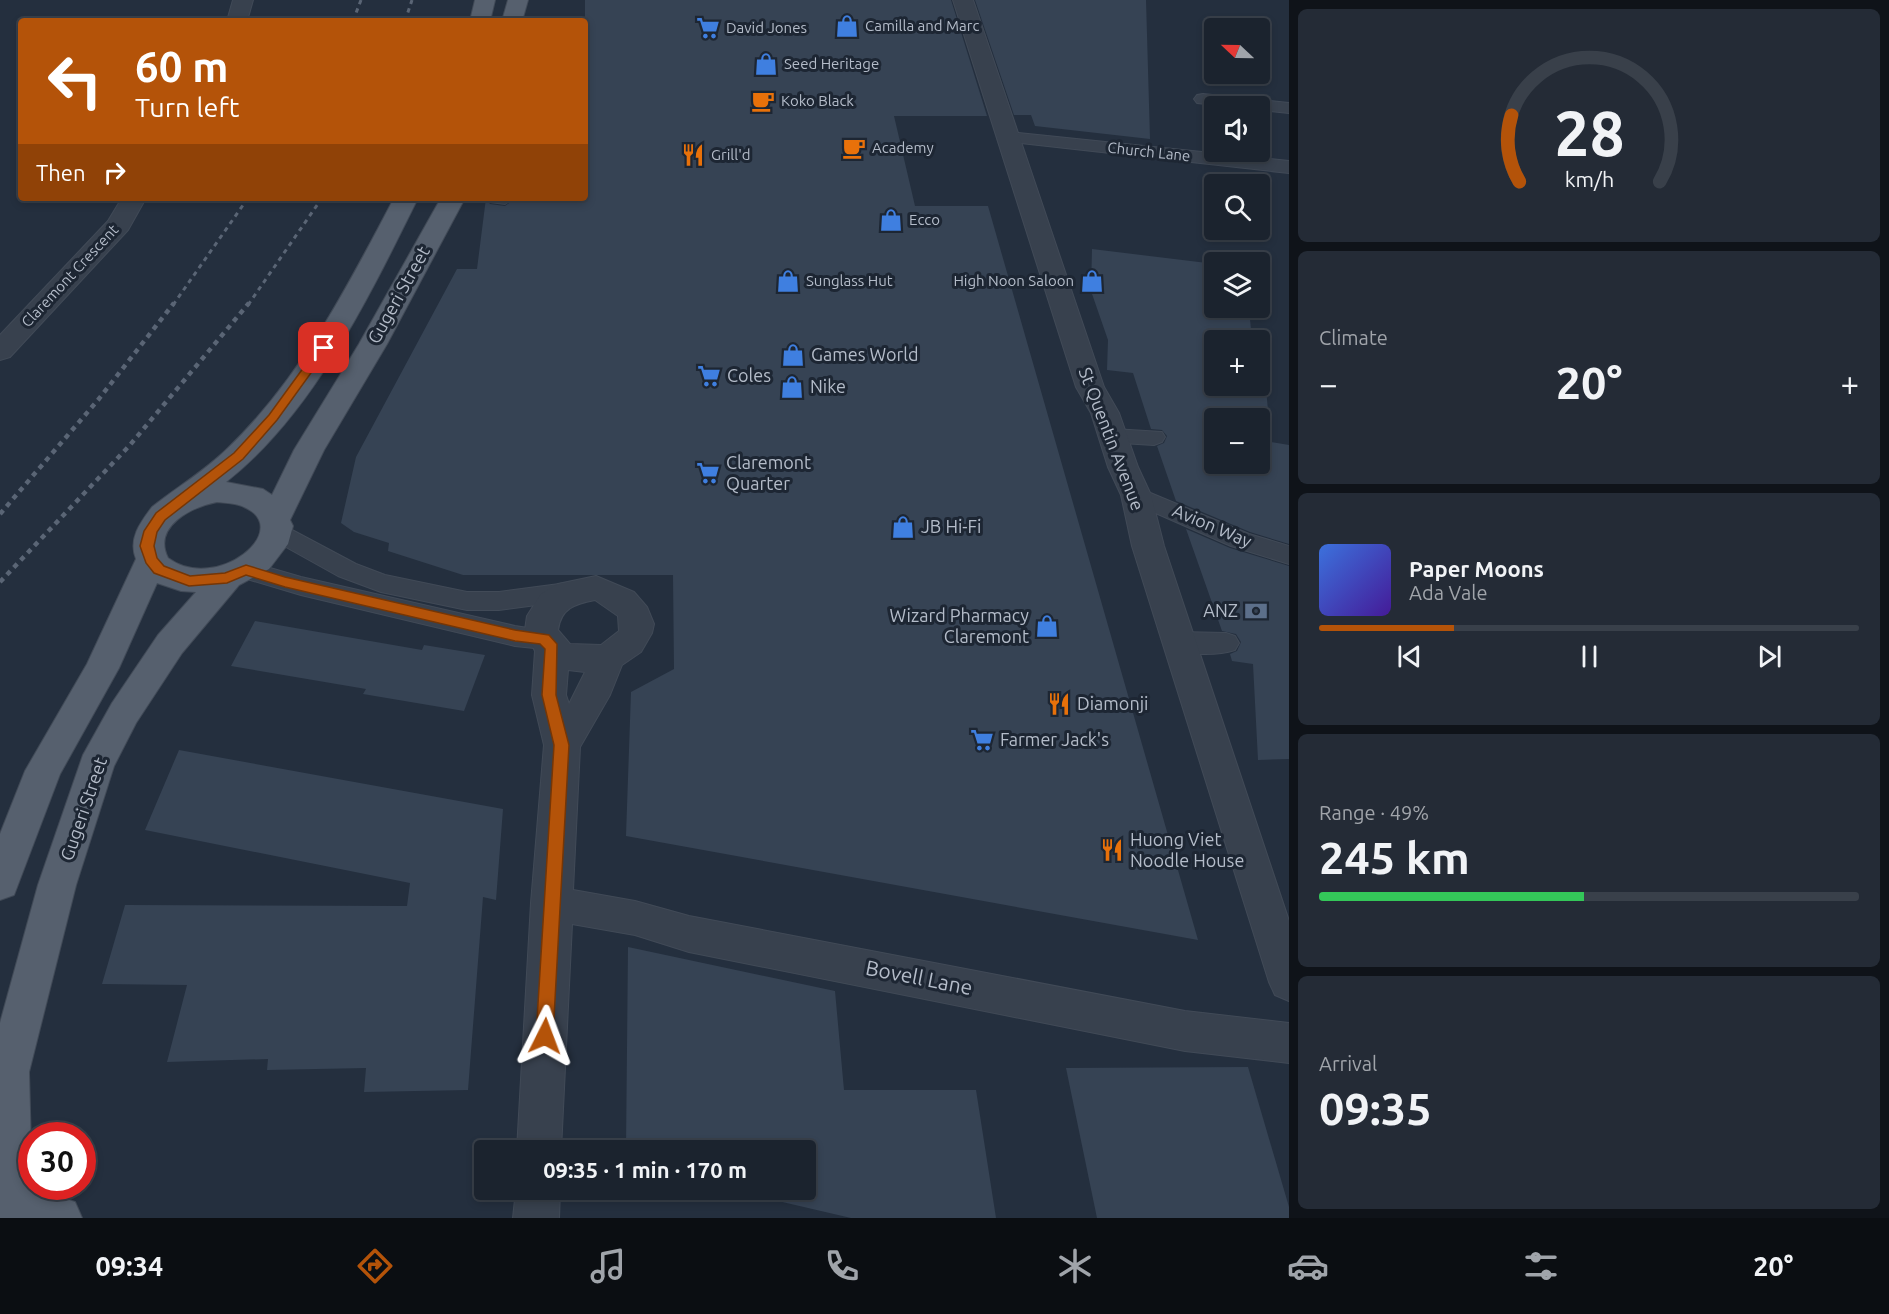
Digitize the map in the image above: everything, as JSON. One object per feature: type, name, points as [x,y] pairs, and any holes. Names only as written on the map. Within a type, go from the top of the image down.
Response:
[{"type":"main road","points":[[481,18],[484,0]]},
{"type":"main road","points":[[513,18],[518,0]]},
{"type":"main road","points":[[175,505],[195,496],[217,491],[238,492],[256,497],[270,507],[277,525],[272,545],[261,559],[236,574],[189,581],[159,570],[151,560],[147,546],[150,531],[160,517],[175,505],[238,456],[273,417],[324,348],[404,201]]},
{"type":"main road","name":"Gugeri Street","points":[[277,525],[309,450],[373,344],[451,201]]},
{"type":"main road","points":[[1,876],[43,771],[102,668],[151,560]]},
{"type":"main road","name":"Gugeri Street","points":[[27,1210],[9,1145],[4,1083],[57,885],[96,765],[124,713],[170,644],[236,574]]},
{"type":"street","points":[[238,18],[243,0]]},
{"type":"street","name":"St Quentin Avenue","points":[[963,0],[1090,387],[1105,413],[1136,495],[1148,546],[1289,982]]},
{"type":"street","name":"Claremont Crescent","points":[[0,351],[119,225],[133,201]]},
{"type":"street","points":[[540,1140],[562,745],[549,695],[548,644],[541,619],[546,609],[567,592],[596,588],[623,599],[632,608],[636,618],[636,630],[631,642],[608,657],[576,660],[548,644]]},
{"type":"street","points":[[562,745],[593,695],[608,657]]},
{"type":"street","name":"Bovell Lane","points":[[552,903],[635,918],[689,934],[1185,1030],[1250,1040],[1289,1042]]},
{"type":"street","points":[[536,1218],[537,1200]]},
{"type":"lane","points":[[1203,99],[1289,108]]},
{"type":"lane","name":"Church Lane","points":[[1008,137],[1289,167]]},
{"type":"lane","points":[[1113,437],[1154,437]]},
{"type":"lane","name":"Avion Way","points":[[1136,495],[1240,540],[1289,555]]},
{"type":"lane","points":[[277,525],[347,570],[381,583],[467,601],[499,601],[567,592]]},
{"type":"lane","points":[[236,574],[285,582],[548,644]]},
{"type":"lane","points":[[1179,642],[1226,643]]},
{"type":"building","name":"Claremont Quarter","points":[[585,0],[951,0],[987,116],[894,116],[915,206],[988,206],[1198,940],[626,836],[631,692],[674,669],[673,575],[463,575],[388,551],[389,543],[354,532],[341,523],[356,457],[457,269],[477,269],[486,201],[490,204],[505,206],[512,201],[588,201],[588,18],[585,18]]},
{"type":"building","points":[[975,0],[1146,0],[1150,139],[1035,126],[1031,115],[1014,115]]},
{"type":"building","points":[[1092,249],[1204,263],[1204,318],[1250,319],[1251,330],[1204,330],[1204,396],[1267,396],[1268,408],[1204,408],[1204,474],[1270,474],[1270,431],[1271,442],[1289,445],[1289,544],[1250,532],[1176,501],[1157,446],[1164,443],[1167,436],[1162,430],[1151,429],[1133,373],[1107,370],[1108,340],[1091,291]]},
{"type":"building","points":[[1186,529],[1230,548],[1289,566],[1289,759],[1258,760],[1253,664],[1232,661],[1230,654],[1237,651],[1241,642],[1236,634],[1222,631]]},
{"type":"building","points":[[255,621],[422,650],[424,645],[485,655],[464,711],[363,694],[366,689],[231,666]]},
{"type":"building","points":[[179,750],[503,809],[496,900],[483,897],[468,1090],[364,1092],[366,1068],[267,1070],[268,1059],[167,1062],[187,985],[102,984],[125,905],[407,906],[410,883],[145,830]]},
{"type":"building","points":[[628,947],[835,991],[844,1090],[976,1090],[996,1218],[851,1218],[774,1200],[816,1200],[816,1140],[626,1140]]},
{"type":"building","points":[[1248,1067],[1289,1207],[1289,1218],[1097,1218],[1066,1068]]},
{"type":"railway","points":[[354,18],[361,0]]},
{"type":"railway","points":[[406,18],[412,0]]},
{"type":"railway","points":[[173,305],[246,201]]},
{"type":"railway","points":[[248,305],[320,201]]},
{"type":"railway","points":[[0,514],[98,400],[174,303]]},
{"type":"railway","points":[[0,582],[130,445],[249,303]]},
{"type":"place","name":"Camilla and Marc","points":[[847,26]]},
{"type":"place","name":"David Jones","points":[[708,28]]},
{"type":"place","name":"Seed Heritage","points":[[766,64]]},
{"type":"place","name":"Koko Black","points":[[763,101]]},
{"type":"place","name":"Academy","points":[[854,148]]},
{"type":"place","name":"Grill'd","points":[[693,155]]},
{"type":"place","name":"Ecco","points":[[891,220]]},
{"type":"place","name":"Sunglass Hut","points":[[788,281]]},
{"type":"place","name":"High Noon Saloon","points":[[1092,281]]},
{"type":"place","name":"Games World","points":[[793,355]]},
{"type":"place","name":"Coles","points":[[709,376]]},
{"type":"place","name":"Nike","points":[[792,387]]},
{"type":"place","name":"Claremont Quarter","points":[[708,473]]},
{"type":"place","name":"JB Hi-Fi","points":[[903,527]]},
{"type":"place","name":"ANZ","points":[[1256,611]]},
{"type":"place","name":"Wizard Pharmacy Claremont","points":[[1047,626]]},
{"type":"place","name":"Diamonji","points":[[1059,704]]},
{"type":"place","name":"Farmer Jack's","points":[[982,740]]},
{"type":"place","name":"Huong Viet Noodle House","points":[[1112,850]]},
{"type":"route","points":[[324,348],[273,417],[238,456],[160,517],[150,531],[147,546],[151,560],[159,570],[189,581],[227,578],[246,570],[285,582],[515,636],[544,639],[552,648],[549,695],[562,745],[545,1036]]}]
